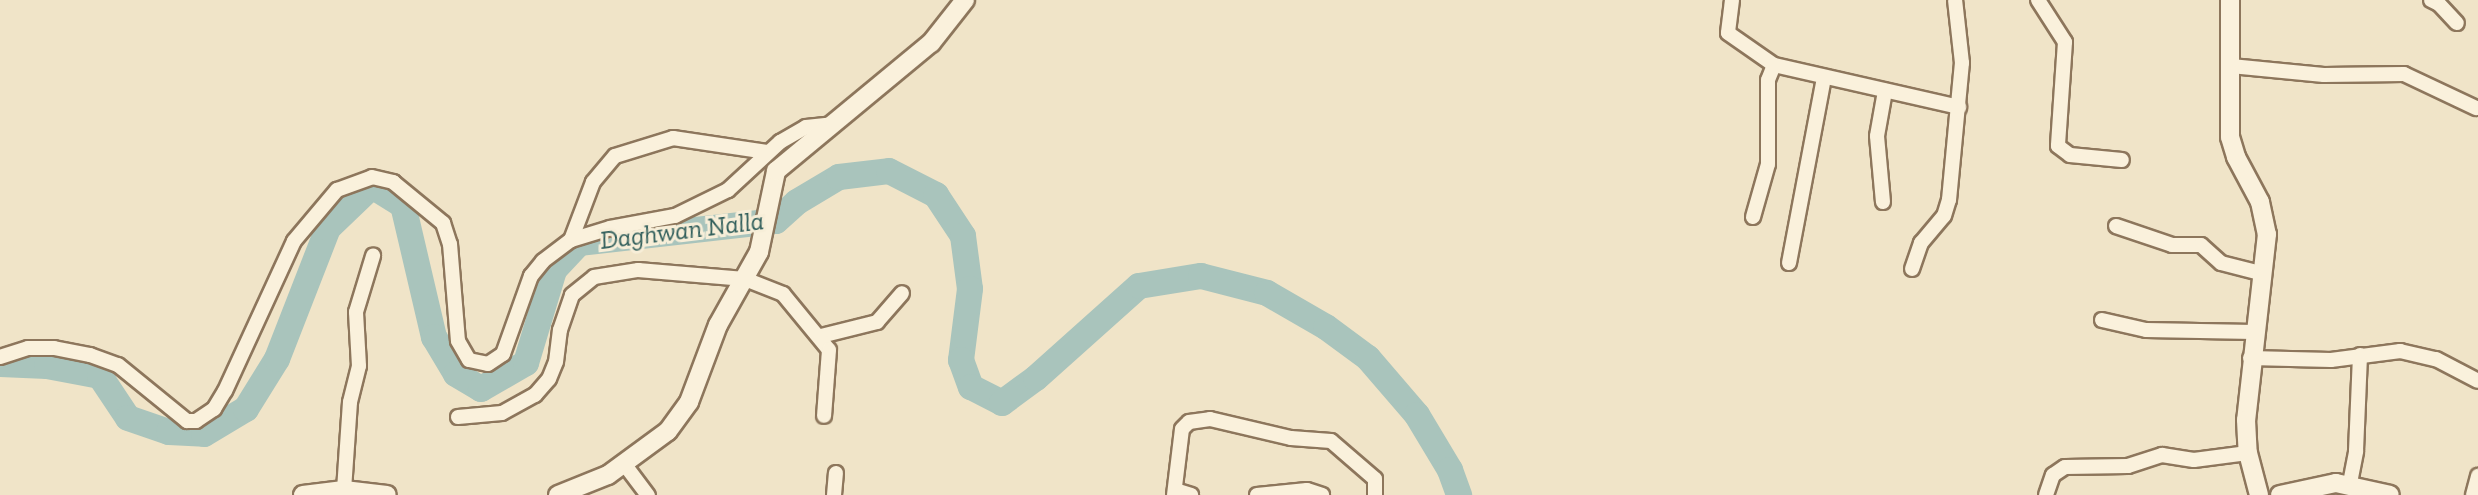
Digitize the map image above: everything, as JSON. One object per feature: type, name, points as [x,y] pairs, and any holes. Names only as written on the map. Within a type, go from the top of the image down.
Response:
[{"type":"main road","points":[[560,495],[625,465],[668,430],[681,415],[699,379],[718,325],[759,252],[776,171],[931,43],[965,0]]},
{"type":"main road","points":[[2229,0],[2230,137],[2265,217],[2264,274],[2250,358],[2248,453],[2259,495]]},
{"type":"main road","points":[[2280,495],[2350,483],[2391,495]]},
{"type":"main road","points":[[310,494],[344,490],[387,495]]},
{"type":"street","points":[[1732,0],[1728,33],[1774,65],[1959,107]]},
{"type":"street","points":[[1912,270],[1921,243],[1947,212],[1962,63],[1955,0]]},
{"type":"street","points":[[2038,0],[2065,42],[2058,146],[2070,155],[2122,160]]},
{"type":"street","points":[[2431,0],[2439,4],[2457,23]]},
{"type":"street","points":[[1753,217],[1768,164],[1768,80],[1774,65]]},
{"type":"street","points":[[2231,66],[2324,75],[2404,74],[2476,108]]},
{"type":"street","points":[[1788,263],[1824,78]]},
{"type":"street","points":[[1883,202],[1877,136],[1885,91]]},
{"type":"street","points":[[0,357],[45,348],[90,355],[118,365],[187,421],[196,421],[213,409],[225,390],[263,302],[299,233],[337,190],[372,177],[393,182],[443,223],[450,244],[458,341],[469,360],[488,364],[503,354],[531,276],[543,261],[571,240],[610,228],[675,216],[728,190],[767,152],[806,127],[835,124]]},
{"type":"street","points":[[571,240],[592,182],[615,156],[673,138],[767,152]]},
{"type":"street","points":[[2116,226],[2172,245],[2201,246],[2222,263],[2264,274]]},
{"type":"street","points":[[344,490],[350,402],[359,366],[356,312],[373,256]]},
{"type":"street","points":[[458,417],[502,413],[536,395],[549,379],[556,362],[560,330],[572,295],[594,277],[638,270],[745,279],[783,294],[804,325],[820,336],[829,359],[824,416]]},
{"type":"street","points":[[820,336],[877,322],[902,293]]},
{"type":"street","points":[[2102,320],[2146,330],[2254,332]]},
{"type":"street","points":[[2250,358],[2331,360],[2400,351],[2420,354],[2451,365],[2478,381]]},
{"type":"street","points":[[2350,483],[2356,450],[2360,355]]},
{"type":"street","points":[[1191,495],[1174,492],[1182,429],[1189,422],[1210,419],[1291,438],[1331,441],[1375,478],[1375,495]]},
{"type":"street","points":[[2046,495],[2053,475],[2065,467],[2128,466],[2162,455],[2194,460],[2248,453]]},
{"type":"street","points":[[625,465],[648,495]]},
{"type":"street","points":[[834,495],[836,473]]},
{"type":"street","points":[[2473,495],[2478,476]]},
{"type":"street","points":[[1257,495],[1307,490],[1322,495]]},
{"type":"waterway","name":"Daghwan Nalla","points":[[0,364],[47,366],[100,376],[128,418],[169,432],[204,434],[246,409],[277,359],[328,228],[372,186],[403,205],[434,337],[456,374],[481,389],[526,363],[554,270],[579,243],[776,221],[797,202],[839,177],[889,171],[936,195],[963,236],[970,289],[961,360],[971,387],[1002,403],[1036,378],[1139,286],[1201,276],[1267,293],[1326,327],[1368,358],[1417,415],[1450,470],[1459,495]]}]
